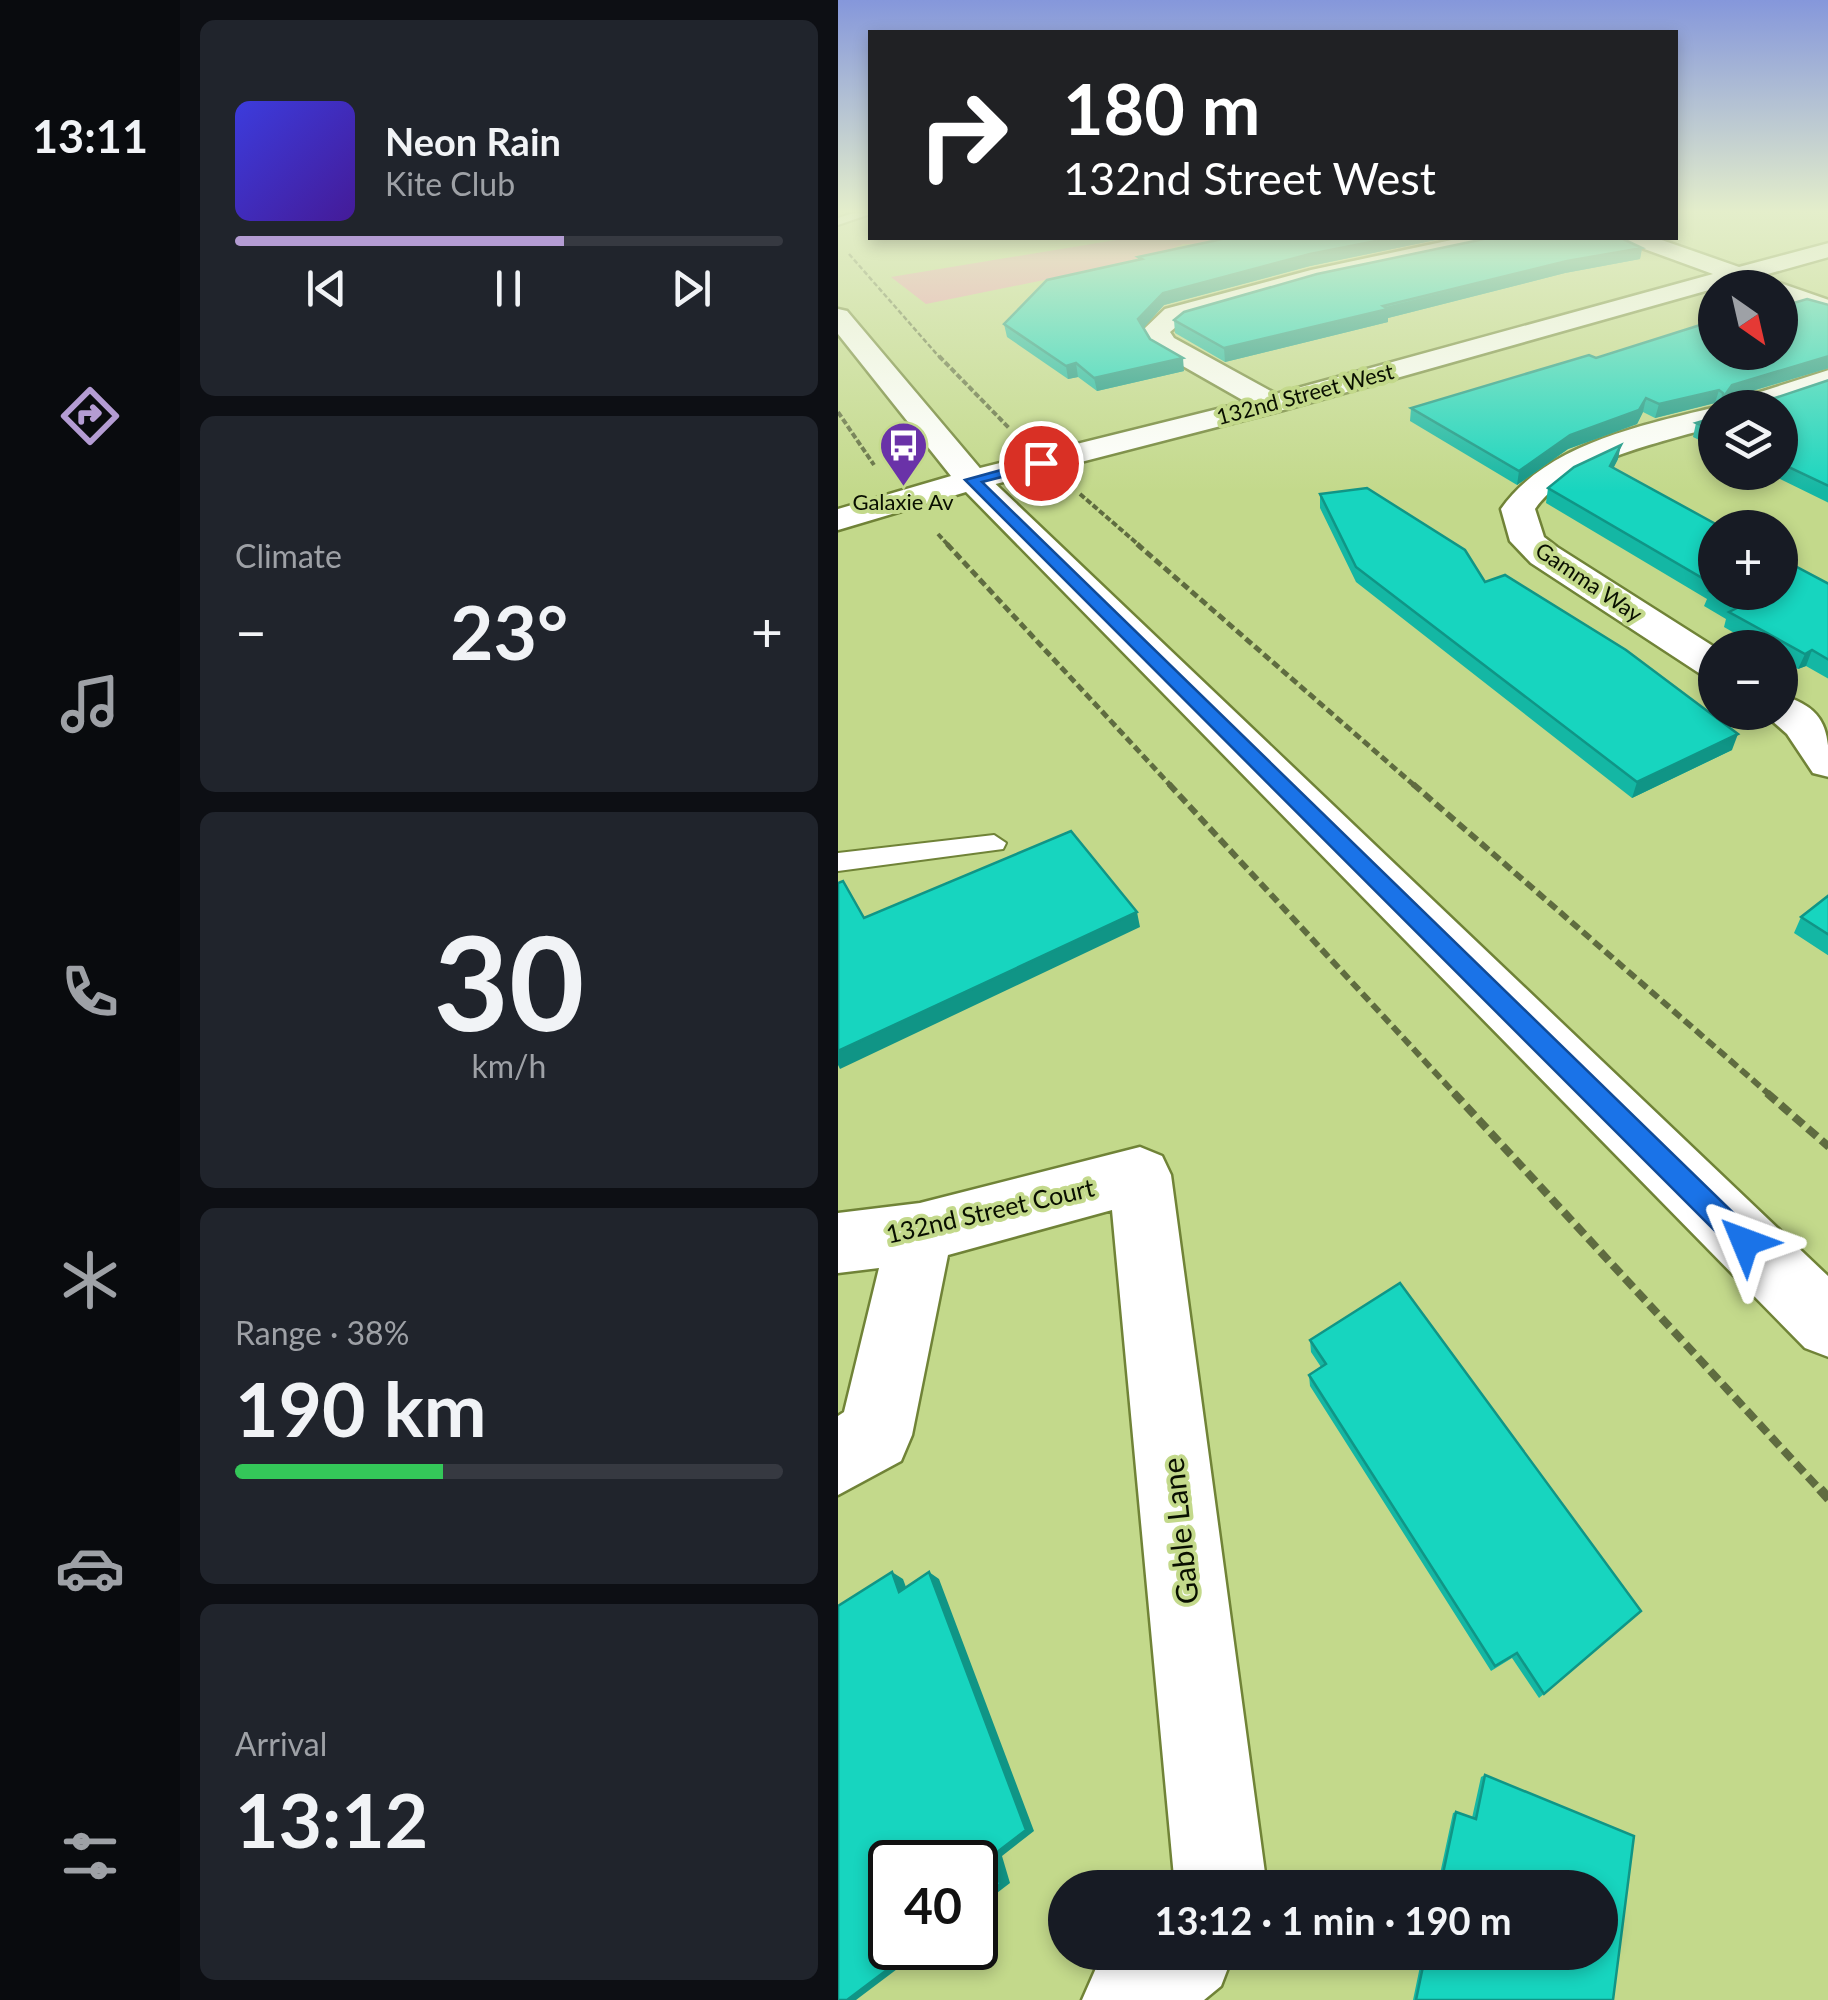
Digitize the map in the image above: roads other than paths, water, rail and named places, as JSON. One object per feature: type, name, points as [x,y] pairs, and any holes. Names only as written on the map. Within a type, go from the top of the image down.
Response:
[{"type":"street","points":[[1209,305],[1174,315],[1156,330],[1163,343],[1272,404]]},
{"type":"street","name":"132nd Street West","points":[[838,520],[972,480],[1272,404],[1627,305]]},
{"type":"street","points":[[838,317],[972,480],[1828,1324]]},
{"type":"street","points":[[1793,390],[1828,378]]},
{"type":"street","name":"Gamma Way","points":[[1698,422],[1565,466],[1525,492],[1518,508],[1528,541],[1544,555],[1698,654]]},
{"type":"street","points":[[1798,721],[1828,763]]},
{"type":"street","name":"132nd Street Court","points":[[838,1242],[920,1232],[1140,1175]]},
{"type":"street","name":"Gable Lane","points":[[1140,1175],[1219,1870]]},
{"type":"street","points":[[838,1458],[876,1435],[920,1232]]},
{"type":"street","points":[[1131,2000],[1167,1970]]},
{"type":"lane","points":[[838,862],[994,843]]},
{"type":"place","name":"Galaxie Av","points":[[903,488]]}]
